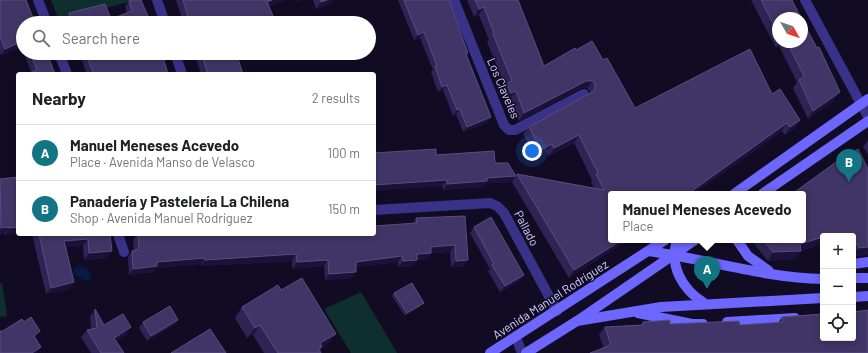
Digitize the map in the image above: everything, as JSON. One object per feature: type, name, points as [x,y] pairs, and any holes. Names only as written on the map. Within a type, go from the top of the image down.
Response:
[{"type":"main road","points":[[738,191],[864,101]]},
{"type":"main road","points":[[766,191],[868,121]]},
{"type":"main road","name":"Avenida Manuel Rodríguez","points":[[490,353],[660,243]]},
{"type":"main road","points":[[676,243],[674,255],[678,274],[684,285],[704,303]]},
{"type":"main road","points":[[526,353],[577,321],[691,243]]},
{"type":"main road","points":[[739,243],[748,256],[776,275]]},
{"type":"main road","points":[[648,251],[776,275],[820,279]]},
{"type":"main road","points":[[856,264],[868,262]]},
{"type":"main road","points":[[812,279],[820,274]]},
{"type":"main road","points":[[856,278],[868,278]]},
{"type":"main road","points":[[856,296],[868,296]]},
{"type":"main road","points":[[577,321],[630,312],[704,303],[820,298]]},
{"type":"main road","points":[[630,312],[692,324],[807,317]]},
{"type":"street","points":[[38,0],[44,16]]},
{"type":"street","points":[[157,0],[163,16]]},
{"type":"street","name":"Los Claveles","points":[[454,0],[504,125],[509,130],[515,130],[584,94]]},
{"type":"street","points":[[805,0],[864,101],[868,117]]},
{"type":"street","points":[[62,60],[67,72]]},
{"type":"street","points":[[177,60],[181,72]]},
{"type":"street","name":"Pallado","points":[[376,210],[490,203],[497,206],[504,213],[557,311]]},
{"type":"street","points":[[119,236],[124,252]]},
{"type":"street","points":[[516,337],[522,353]]},
{"type":"green space","points":[[51,0],[137,0],[75,16],[57,16]]},
{"type":"green space","points":[[0,283],[2,283],[7,316],[0,317]]},
{"type":"green space","points":[[361,292],[397,353],[351,353],[324,309]]},
{"type":"water","points":[[79,266],[87,268],[87,271],[92,275],[90,280],[86,281],[73,274],[74,268]]},
{"type":"building","points":[[0,0],[26,0],[32,16],[16,16],[16,44],[5,49],[0,36]]},
{"type":"building","points":[[141,0],[148,16],[119,16],[132,11],[129,1]]},
{"type":"building","points":[[183,0],[272,0],[267,2],[273,16],[188,16]]},
{"type":"building","points":[[404,0],[449,0],[468,53],[466,54],[491,117],[467,127],[460,109],[457,110],[447,85],[442,87],[435,66],[437,66],[424,32],[418,35]]},
{"type":"building","points":[[475,0],[518,0],[544,66],[575,48],[576,50],[592,41],[603,60],[607,58],[635,108],[750,49],[772,94],[780,89],[800,120],[790,127],[787,123],[692,191],[608,191],[608,243],[617,243],[574,270],[517,174],[604,190],[596,174],[598,173],[579,135],[554,148],[552,144],[541,150],[529,127],[592,92],[595,89],[595,84],[593,81],[586,81],[524,113],[516,91],[511,93],[507,83],[512,81],[484,7],[479,9]]},
{"type":"building","points":[[761,0],[792,0],[798,12],[772,12],[772,21]]},
{"type":"building","points":[[105,4],[110,16],[70,16],[69,13]]},
{"type":"building","points":[[808,31],[817,48],[819,47],[840,92],[813,111],[799,80],[804,76],[790,48],[808,48]]},
{"type":"building","points":[[33,60],[50,60],[54,72],[32,72],[37,70]]},
{"type":"building","points":[[88,60],[164,60],[167,72],[93,72]]},
{"type":"building","points":[[203,60],[238,60],[242,72],[207,72]]},
{"type":"building","points":[[436,149],[436,155],[494,151],[495,163],[508,163],[516,176],[487,178],[487,181],[447,184],[447,180],[376,185],[376,153]]},
{"type":"building","points":[[858,149],[868,169],[868,247],[859,248],[856,243],[856,233],[820,233],[820,238],[806,242],[806,191],[796,191],[847,154],[848,156]]},
{"type":"building","points":[[16,177],[16,227],[1,228],[0,179]]},
{"type":"building","points":[[465,216],[468,260],[456,261],[455,245],[431,247],[431,253],[417,254],[417,260],[403,261],[402,256],[356,262],[356,272],[329,274],[328,260],[297,262],[296,254],[205,260],[205,258],[157,262],[157,266],[133,269],[132,251],[139,249],[138,236],[376,236],[376,226],[417,223],[416,218]]},
{"type":"building","points":[[491,217],[524,275],[505,286],[492,265],[494,264],[474,227]]},
{"type":"building","points":[[39,236],[110,236],[112,251],[89,253],[88,239],[64,241],[74,282],[51,288]]},
{"type":"building","points":[[766,243],[803,243],[800,244],[801,251],[773,252]]},
{"type":"building","points":[[302,278],[336,334],[320,343],[322,347],[319,349],[321,353],[278,353],[260,325],[255,328],[242,307],[278,285],[281,290]]},
{"type":"building","points":[[412,283],[424,303],[407,313],[394,293]]},
{"type":"building","points":[[170,306],[178,320],[151,336],[143,322]]},
{"type":"building","points":[[95,309],[104,325],[123,314],[131,327],[114,338],[124,353],[101,353],[87,330],[97,328]]},
{"type":"building","points":[[868,310],[868,353],[590,353],[611,345],[605,327],[643,325],[643,322],[670,320],[670,324],[739,321],[740,325],[783,322],[782,317],[820,314],[820,341],[856,341],[856,312]]},
{"type":"building","points":[[31,317],[40,331],[34,336],[41,347],[32,353],[0,353],[0,330],[1,332],[22,319],[24,322]]},
{"type":"building","points":[[210,329],[226,353],[171,353]]},
{"type":"place","name":"Panadería y Pastelería La Chilena","points":[[849,182]]},
{"type":"place","name":"Manuel Meneses Acevedo","points":[[707,289]]}]
